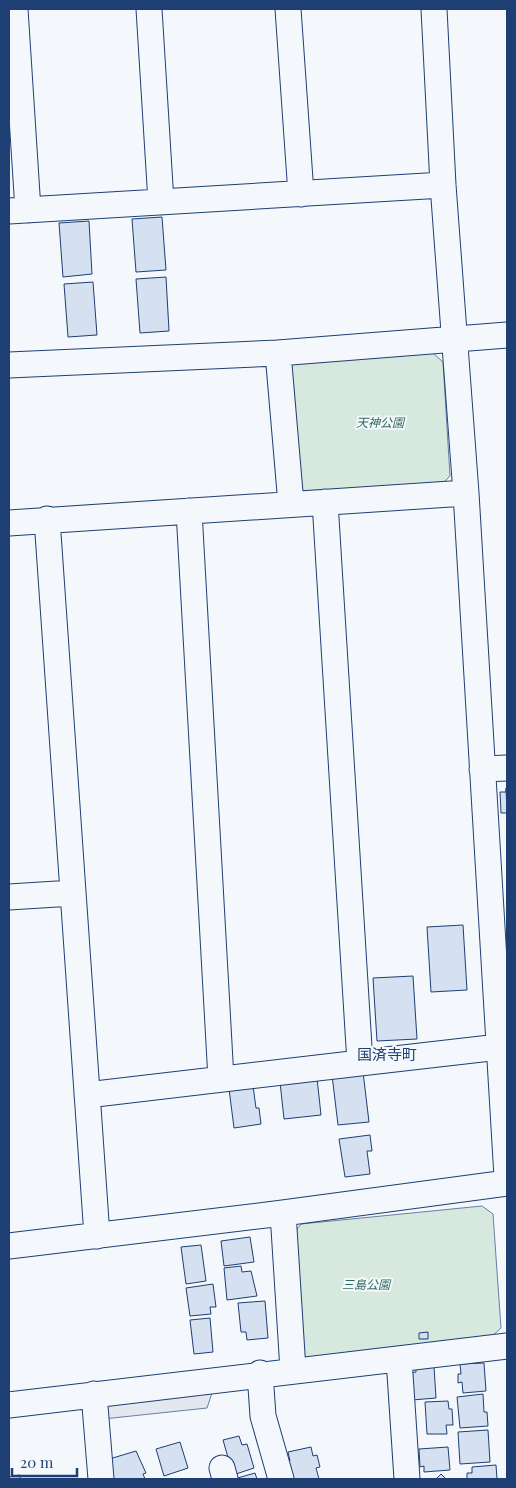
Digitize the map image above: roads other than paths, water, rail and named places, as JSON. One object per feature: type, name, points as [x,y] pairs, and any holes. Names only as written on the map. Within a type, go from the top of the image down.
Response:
[{"type":"street","points":[[15,9],[18,210],[443,185]]},
{"type":"street","points":[[149,9],[160,202]]},
{"type":"street","points":[[288,9],[301,194]]},
{"type":"street","points":[[434,9],[443,185],[466,494],[507,1177]]},
{"type":"street","points":[[9,365],[278,353],[507,335]]},
{"type":"street","points":[[278,353],[291,504]]},
{"type":"street","points":[[9,522],[466,494]]},
{"type":"street","points":[[325,502],[360,1063]]},
{"type":"street","points":[[190,511],[221,1079]]},
{"type":"street","points":[[47,520],[98,1236]]},
{"type":"street","points":[[482,769],[507,768]]},
{"type":"street","points":[[9,897],[73,893]]},
{"type":"street","points":[[87,1095],[499,1047]]},
{"type":"street","points":[[9,1246],[283,1213],[507,1183]]},
{"type":"street","points":[[283,1213],[293,1370]]},
{"type":"street","points":[[9,1405],[260,1373],[507,1346]]},
{"type":"street","points":[[399,1359],[407,1479]]},
{"type":"street","points":[[260,1373],[264,1416],[281,1479]]},
{"type":"street","points":[[94,1394],[101,1479]]},
{"type":"district","name":"国済寺町","points":[[387,1054]]},
{"type":"park label","name":"天神公園","points":[[380,422]]},
{"type":"park label","name":"三島公園","points":[[366,1284]]}]
